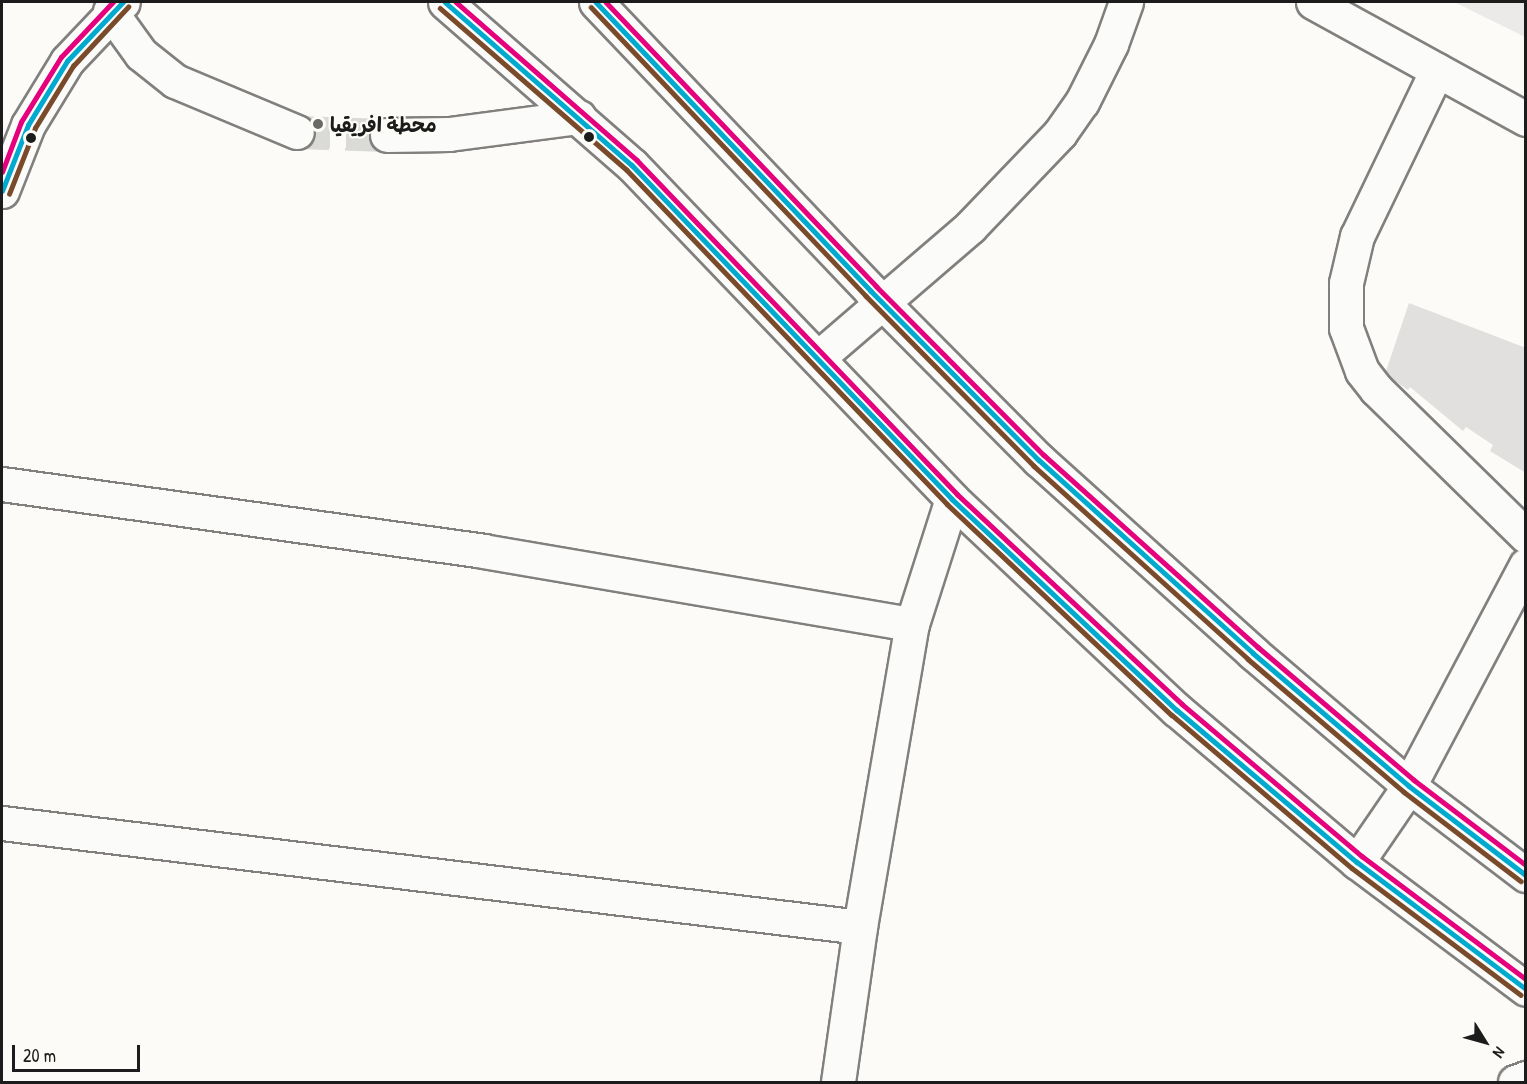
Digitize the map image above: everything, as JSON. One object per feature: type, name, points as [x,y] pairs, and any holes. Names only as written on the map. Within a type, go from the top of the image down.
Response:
[{"type":"street","points":[[445,2],[632,165],[819,357],[952,499],[1177,710],[1357,862],[1526,989]]},
{"type":"street","points":[[819,357],[970,227],[1060,133],[1082,102],[1101,64],[1126,2]]},
{"type":"street","points":[[1313,2],[1526,119]]},
{"type":"street","points":[[601,4],[882,303],[1039,460],[1138,551],[1409,786],[1526,875]]},
{"type":"street","points":[[2,191],[28,125],[67,61],[116,7],[141,54],[175,81],[297,132]]},
{"type":"street","points":[[1437,70],[1357,236],[1346,283],[1346,328],[1362,371],[1376,389],[1526,536]]},
{"type":"street","points":[[387,135],[448,134],[579,117]]},
{"type":"street","points":[[2,484],[483,551],[912,624]]},
{"type":"street","points":[[838,1083],[860,927],[912,624],[952,499]]},
{"type":"street","points":[[1357,862],[1409,786],[1526,565]]},
{"type":"street","points":[[2,824],[860,927]]},
{"type":"street","points":[[1515,1083],[1526,1078]]},
{"type":"shaded area","points":[[1454,2],[1525,2],[1525,37]]},
{"type":"building","points":[[1409,303],[1526,348],[1526,473],[1490,451],[1493,445],[1466,427],[1463,431],[1410,387],[1408,390],[1385,374]]},
{"type":"tunnel","points":[[297,132],[387,135]]},
{"type":"transit line","points":[[2,172],[21,122],[61,57],[113,2]]},
{"type":"transit line","points":[[2,191],[28,125],[67,61],[123,2]]},
{"type":"transit line","points":[[445,2],[632,165],[952,499],[1177,710],[1357,862],[1526,989]]},
{"type":"transit line","points":[[456,2],[637,160],[957,494],[1182,704],[1362,856],[1526,979]]},
{"type":"transit line","points":[[596,2],[871,291],[1039,460],[1253,653],[1409,786],[1526,875]]},
{"type":"transit line","points":[[606,2],[876,286],[1044,455],[1258,647],[1414,780],[1526,865]]},
{"type":"transit line","points":[[9,194],[35,128],[73,66],[128,7]]},
{"type":"transit line","points":[[591,7],[866,296],[1034,466],[1248,659],[1404,792],[1521,881]]},
{"type":"transit line","points":[[440,8],[627,170],[947,504],[1172,715],[1352,868],[1521,995]]},
{"type":"place","name":"محطة افريقيا","points":[[318,124]]}]
